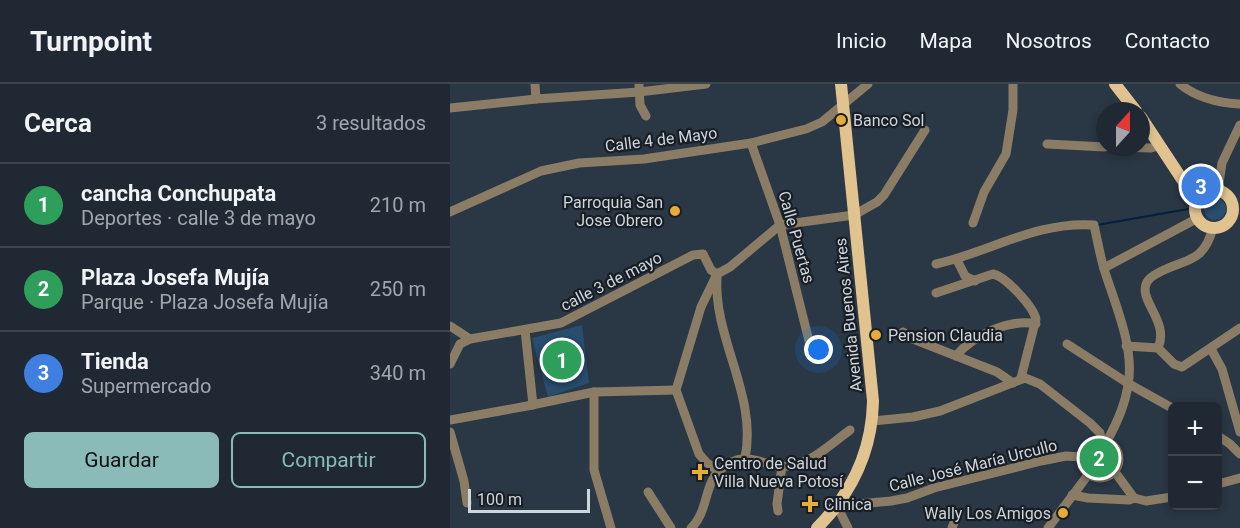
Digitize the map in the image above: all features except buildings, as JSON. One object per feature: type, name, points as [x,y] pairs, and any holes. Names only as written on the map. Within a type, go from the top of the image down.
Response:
[{"type":"main road","name":"Avenida Buenos Aires","points":[[817,528],[837,506],[854,480],[866,452],[873,421],[873,401],[841,84]]},
{"type":"main road","points":[[1115,84],[1129,102]]},
{"type":"main road","points":[[1150,130],[1196,198],[1198,218],[1213,228],[1236,220],[1232,200],[1223,192],[1208,191],[1196,198]]},
{"type":"street","points":[[535,84],[536,99]]},
{"type":"street","points":[[450,108],[639,88],[704,84]]},
{"type":"street","name":"Calle 4 de Mayo","points":[[450,212],[541,171],[579,163],[644,159],[751,142],[806,129],[822,122],[868,84]]},
{"type":"street","points":[[973,223],[984,192],[1006,154],[1013,110],[1013,84]]},
{"type":"street","points":[[1180,84],[1201,96],[1229,104],[1240,104]]},
{"type":"street","points":[[639,88],[640,105],[646,116]]},
{"type":"street","points":[[1218,190],[1222,163],[1240,125]]},
{"type":"street","points":[[718,471],[699,454],[676,390],[701,307],[717,274],[730,267],[780,225],[854,215],[877,202],[884,195],[925,130]]},
{"type":"street","name":"Calle Puertas","points":[[751,142],[780,225],[809,340]]},
{"type":"street","points":[[1047,144],[1096,147]]},
{"type":"street","points":[[1150,148],[1160,145]]},
{"type":"street","points":[[1104,268],[1198,218]]},
{"type":"street","points":[[873,421],[926,415],[1017,381],[1029,379],[1040,384],[1097,428],[1104,440],[1117,449],[1120,461],[1115,472],[1105,478],[1098,478],[1088,475],[1081,457],[1085,447],[1090,443],[1104,440],[1121,413],[1129,384],[1126,346],[1119,312],[1104,268],[1094,225],[1048,227],[1012,238],[957,260],[936,264]]},
{"type":"street","points":[[1158,348],[1162,335],[1145,289],[1147,283],[1151,277],[1161,271],[1202,252],[1207,246],[1213,228]]},
{"type":"street","name":"calle 3 de mayo","points":[[470,339],[561,323],[696,254],[703,254],[711,270],[717,274]]},
{"type":"street","points":[[957,260],[965,276],[975,281]]},
{"type":"street","points":[[717,274],[717,304],[739,382],[744,412],[747,441],[745,458]]},
{"type":"street","points":[[936,293],[993,274],[1011,286],[1033,311],[1036,324],[1017,381]]},
{"type":"street","points":[[956,356],[964,348],[1001,326],[1036,324]]},
{"type":"street","points":[[450,326],[470,339]]},
{"type":"street","points":[[1126,346],[1158,348],[1173,364],[1182,367],[1240,328]]},
{"type":"street","points":[[525,330],[533,405]]},
{"type":"street","points":[[903,332],[913,339],[1017,381]]},
{"type":"street","points":[[450,364],[460,344],[470,339]]},
{"type":"street","points":[[1067,344],[1129,384],[1168,405]]},
{"type":"street","points":[[1211,349],[1222,369],[1240,432]]},
{"type":"street","points":[[450,420],[594,392],[676,390]]},
{"type":"street","points":[[594,392],[594,470],[611,528]]},
{"type":"street","points":[[691,528],[699,519],[718,471],[745,458],[782,466],[793,465],[812,458],[850,430]]},
{"type":"street","points":[[450,432],[464,481],[467,503]]},
{"type":"street","points":[[1222,439],[1239,451]]},
{"type":"street","name":"Calle José María Urcullo","points":[[837,506],[907,498],[934,488],[1041,460],[1066,456],[1081,457]]},
{"type":"street","points":[[778,511],[782,466]]},
{"type":"street","points":[[1115,472],[1134,498]]},
{"type":"street","points":[[1048,528],[1088,475]]},
{"type":"street","points":[[1222,483],[1240,478]]},
{"type":"street","points":[[648,492],[671,528]]},
{"type":"street","points":[[1072,495],[1129,500],[1134,498],[1146,501],[1168,498]]},
{"type":"street","points":[[837,506],[848,528]]},
{"type":"street","points":[[952,528],[957,514]]},
{"type":"street","points":[[699,519],[705,528]]},
{"type":"shaded area","points":[[1215,198],[1223,201],[1226,209],[1223,217],[1215,220],[1207,217],[1204,209],[1207,201]]},
{"type":"shaded area","points":[[582,325],[589,383],[548,397],[532,338]]},
{"type":"shaded area","points":[[1099,445],[1109,449],[1113,459],[1109,469],[1099,473],[1089,469],[1085,459],[1089,449]]},
{"type":"waterway","points":[[1097,225],[1194,208]]},
{"type":"place","name":"Banco Sol","points":[[841,120]]},
{"type":"place","name":"Tienda","points":[[1201,186]]},
{"type":"place","name":"Parroquia San Jose Obrero","points":[[675,211]]},
{"type":"place","name":"Pension Claudia","points":[[876,335]]},
{"type":"place","name":"cancha Conchupata","points":[[562,360]]},
{"type":"place","name":"Plaza Josefa Mujía","points":[[1099,458]]},
{"type":"place","name":"Centro de Salud Villa Nueva Potosí","points":[[700,472]]},
{"type":"place","name":"Clinica","points":[[810,504]]},
{"type":"place","name":"Wally Los Amigos","points":[[1063,513]]}]
